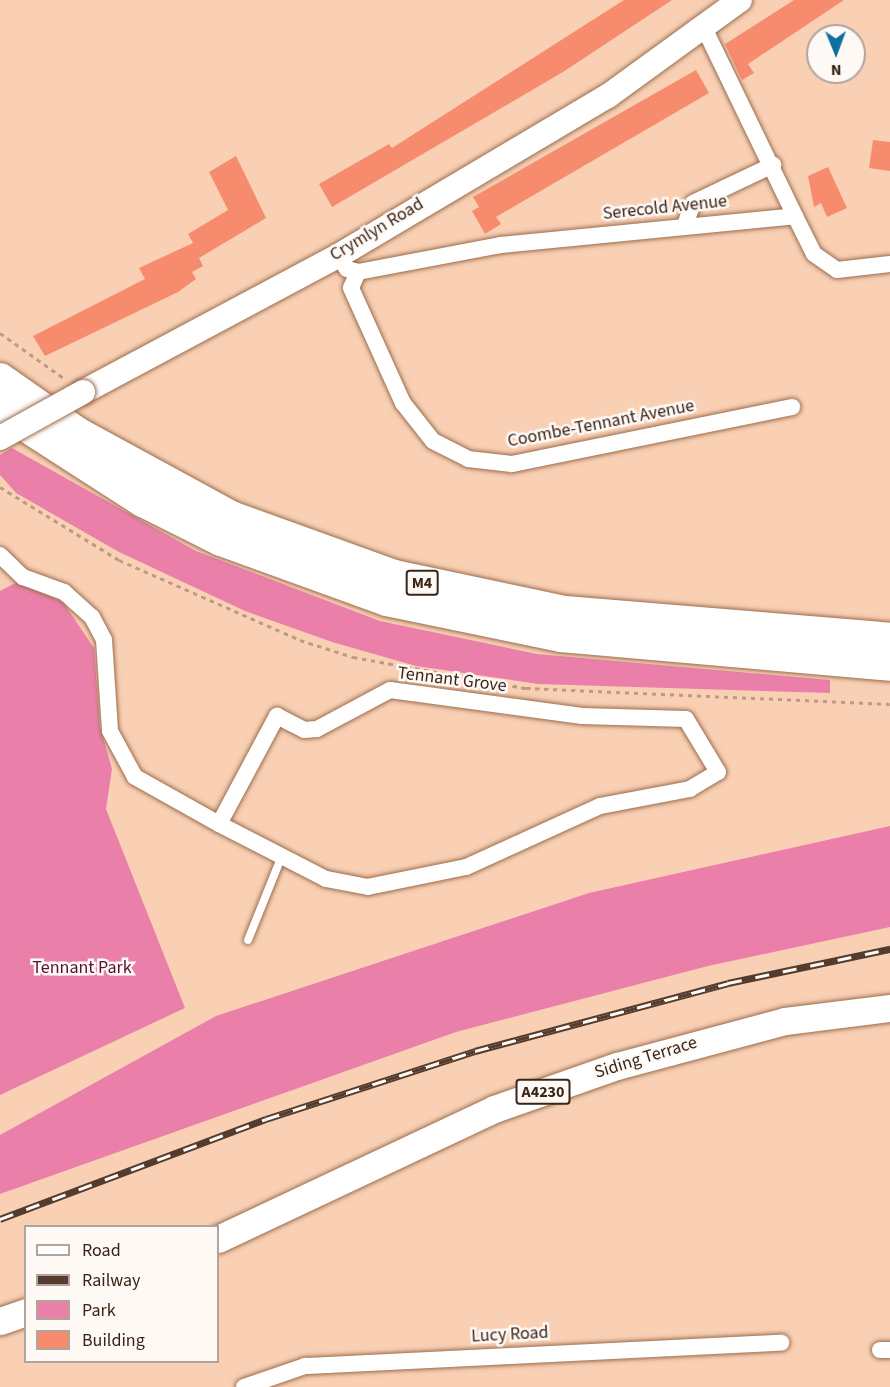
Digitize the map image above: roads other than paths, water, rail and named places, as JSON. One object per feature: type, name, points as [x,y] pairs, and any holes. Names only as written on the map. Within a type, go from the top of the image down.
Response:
[{"type":"highway","name":"M4","points":[[0,379],[77,434],[202,502],[311,550],[393,576],[565,612],[890,639]]},
{"type":"highway","name":"M4","points":[[0,409],[66,456],[212,535],[387,600],[561,636],[890,665]]},
{"type":"main road","name":"Siding Terrace","points":[[219,1239],[494,1110],[617,1066],[785,1021],[890,1008]]},
{"type":"main road","points":[[0,1321],[24,1312]]},
{"type":"street","name":"Crymlyn Road","points":[[0,438],[338,256],[608,96],[740,0]]},
{"type":"street","points":[[703,26],[773,165],[814,254],[837,270],[890,264]]},
{"type":"street","points":[[685,225],[693,203],[773,165]]},
{"type":"street","name":"Serecold Avenue","points":[[358,272],[501,245],[685,225],[795,216]]},
{"type":"street","points":[[338,256],[347,269],[358,272]]},
{"type":"street","name":"Coombe-Tennant Avenue","points":[[358,272],[351,288],[403,403],[433,441],[468,459],[512,464],[792,407]]},
{"type":"street","points":[[0,555],[23,577],[64,592],[92,616],[104,640],[110,731],[135,777],[219,824]]},
{"type":"street","name":"Tennant Grove","points":[[390,690],[582,716],[686,719],[718,772],[690,789],[600,806],[466,867],[410,881],[368,887],[326,879],[281,858],[219,824],[277,716],[304,730],[317,729],[390,690]]},
{"type":"street","name":"Lucy Road","points":[[244,1387],[305,1366],[781,1343]]},
{"type":"lane","points":[[248,940],[281,858]]},
{"type":"railway","points":[[0,1219],[266,1119],[475,1051],[728,983],[890,949]]},
{"type":"park label","name":"Tennant Park","points":[[82,968]]}]
